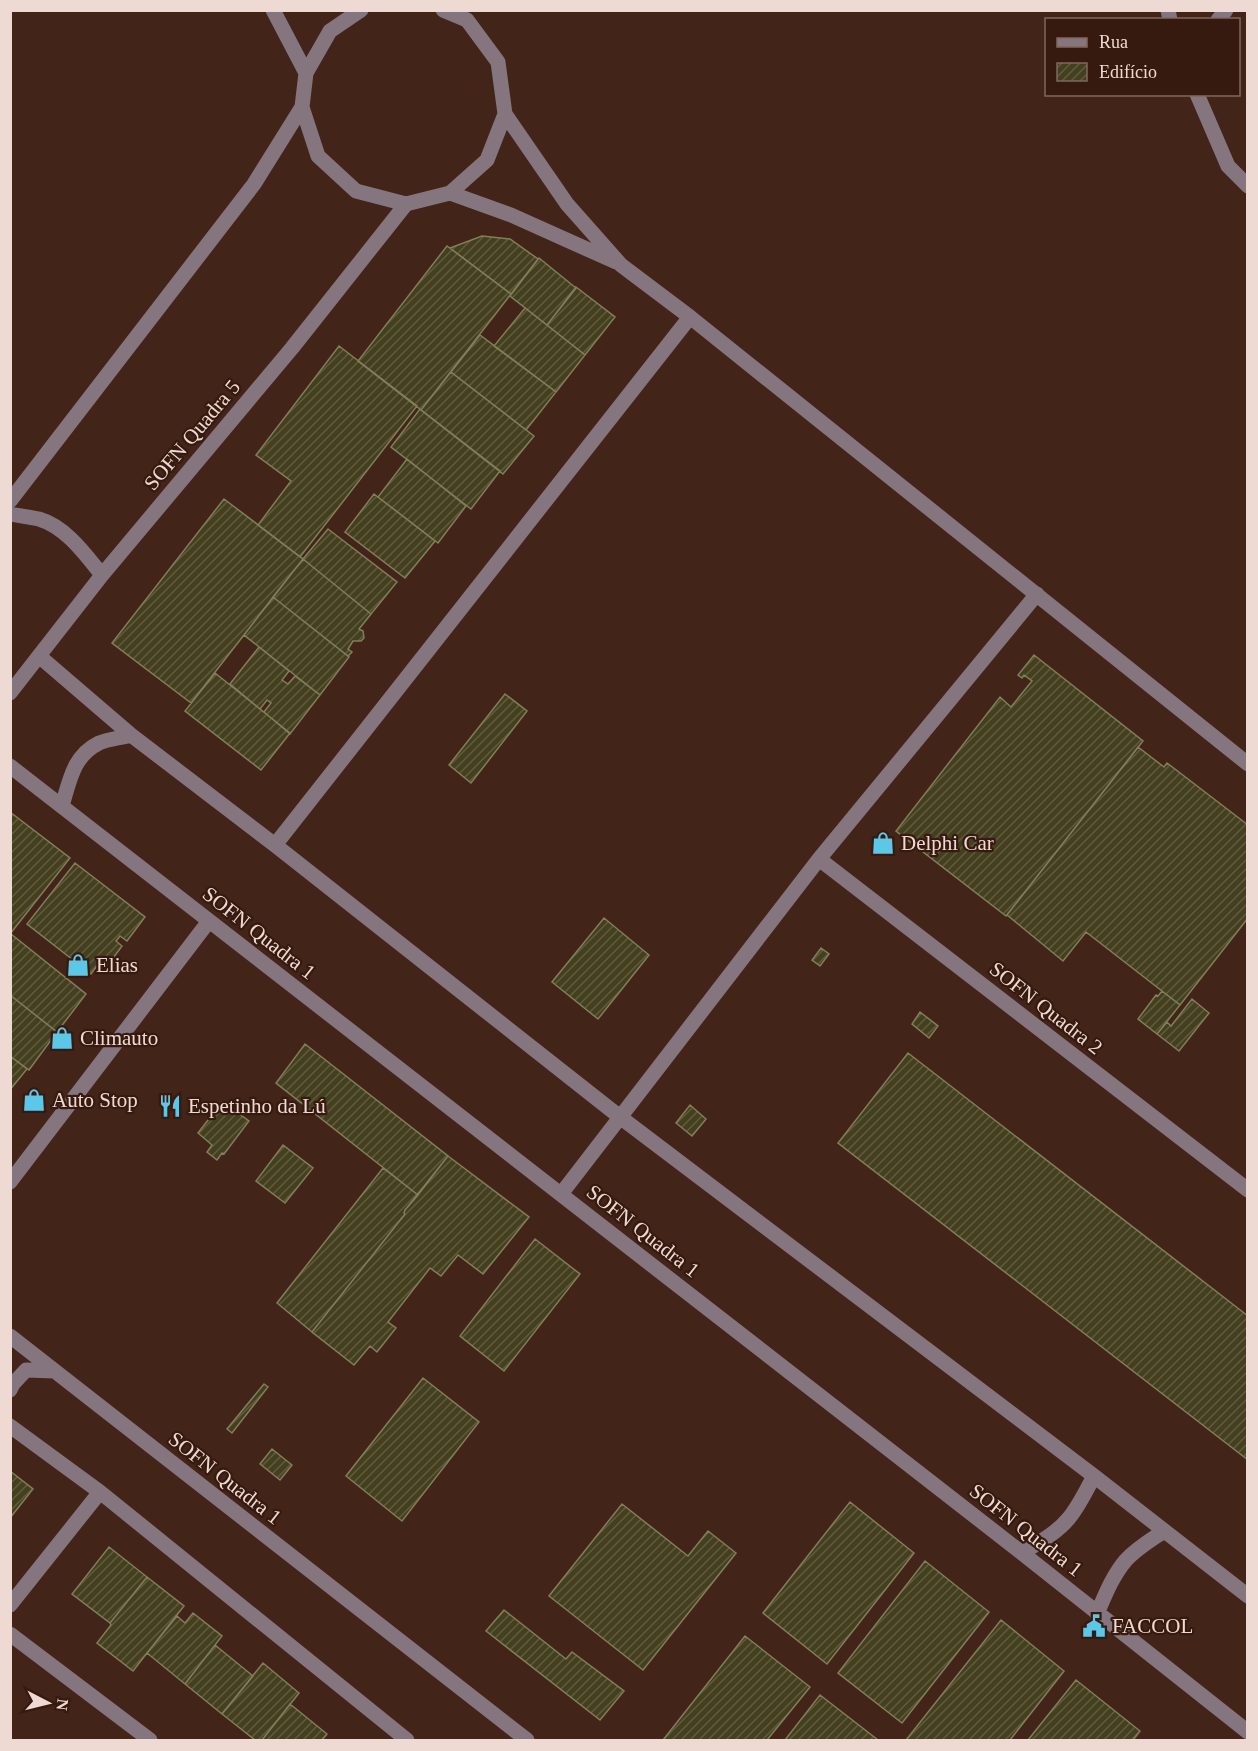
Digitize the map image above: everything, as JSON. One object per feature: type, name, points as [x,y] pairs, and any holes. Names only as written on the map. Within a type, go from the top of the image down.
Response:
[{"type":"street","points":[[273,10],[306,72]]},
{"type":"street","points":[[361,10],[330,31],[306,72],[302,107],[318,156],[356,191],[406,204],[450,193],[487,160],[505,114]]},
{"type":"street","points":[[443,10],[466,20],[498,62],[505,114],[567,204],[621,265],[690,317],[818,422],[1248,764]]},
{"type":"street","points":[[1198,96],[1228,166],[1248,186]]},
{"type":"street","points":[[10,501],[254,184],[302,107]]},
{"type":"street","points":[[450,193],[511,215],[621,265]]},
{"type":"street","name":"SOFN Quadra 5","points":[[10,693],[102,575],[292,348],[406,204]]},
{"type":"street","points":[[276,845],[690,317]]},
{"type":"street","points":[[10,514],[40,520],[58,529],[73,541],[102,575]]},
{"type":"street","points":[[561,1194],[819,859],[1037,594]]},
{"type":"street","points":[[39,656],[131,735],[276,845],[620,1117],[1094,1476],[1248,1596]]},
{"type":"street","points":[[62,806],[71,776],[81,754],[100,742],[131,735]]},
{"type":"street","name":"SOFN Quadra 1","points":[[10,766],[1022,1553],[1248,1732]]},
{"type":"street","name":"SOFN Quadra 2","points":[[819,859],[1248,1190]]},
{"type":"street","points":[[10,1182],[209,921]]},
{"type":"street","name":"SOFN Quadra 1","points":[[10,1336],[527,1740]]},
{"type":"street","points":[[10,1390],[26,1370],[55,1371]]},
{"type":"street","points":[[11,1426],[100,1492],[407,1740]]},
{"type":"street","points":[[1022,1553],[1053,1533],[1068,1520],[1094,1476]]},
{"type":"street","points":[[10,1605],[100,1492]]},
{"type":"street","points":[[1097,1614],[1113,1578],[1126,1560],[1164,1531]]},
{"type":"street","points":[[10,1634],[150,1740]]},
{"type":"building","points":[[482,236],[510,239],[538,259],[511,294],[450,248]]},
{"type":"building","points":[[447,246],[511,294],[421,410],[358,361]]},
{"type":"building","points":[[539,258],[576,288],[547,325],[510,296]]},
{"type":"building","points":[[576,287],[615,317],[585,355],[547,325]]},
{"type":"building","points":[[525,308],[585,355],[556,392],[494,346]]},
{"type":"building","points":[[480,335],[556,392],[526,430],[451,372]]},
{"type":"building","points":[[339,346],[417,406],[300,557],[258,525],[291,481],[256,455]]},
{"type":"building","points":[[451,372],[534,436],[503,474],[421,410]]},
{"type":"building","points":[[420,409],[500,471],[471,509],[391,447]]},
{"type":"building","points":[[407,459],[466,506],[438,543],[378,497]]},
{"type":"building","points":[[374,494],[435,541],[405,578],[345,532]]},
{"type":"building","points":[[224,499],[303,559],[191,703],[112,643]]},
{"type":"building","points":[[328,529],[397,582],[371,614],[303,559]]},
{"type":"building","points":[[303,559],[371,614],[359,629],[363,631],[364,638],[361,641],[353,641],[348,649],[352,652],[348,656],[273,597]]},
{"type":"building","points":[[273,597],[349,657],[320,695],[244,635]]},
{"type":"building","points":[[259,647],[289,671],[282,680],[288,684],[295,676],[320,695],[290,734],[264,712],[271,703],[267,700],[260,709],[230,684]]},
{"type":"building","points":[[1034,655],[1143,741],[1006,916],[896,831],[1000,697],[1011,707],[1032,681],[1024,675],[1022,678],[1018,675]]},
{"type":"building","points":[[215,673],[290,733],[261,770],[185,711]]},
{"type":"building","points":[[505,694],[527,711],[471,783],[449,765]]},
{"type":"building","points":[[1138,747],[1164,767],[1167,763],[1248,825],[1248,918],[1180,1005],[1086,932],[1063,961],[1007,915]]},
{"type":"building","points":[[10,812],[70,858],[10,934]]},
{"type":"building","points":[[75,863],[145,917],[127,941],[120,936],[116,941],[122,946],[110,962],[103,958],[91,974],[27,924]]},
{"type":"building","points":[[604,918],[649,955],[598,1019],[552,982]]},
{"type":"building","points":[[11,934],[86,994],[57,1032],[10,995]]},
{"type":"building","points":[[821,948],[829,954],[820,966],[812,960]]},
{"type":"building","points":[[1162,991],[1180,1005],[1157,1034],[1138,1019],[1156,995],[1158,996]]},
{"type":"building","points":[[10,995],[57,1032],[29,1070],[10,1056]]},
{"type":"building","points":[[1192,999],[1209,1013],[1179,1051],[1157,1034],[1167,1022],[1171,1026]]},
{"type":"building","points":[[920,1012],[938,1026],[929,1038],[912,1024]]},
{"type":"building","points":[[305,1044],[448,1156],[418,1195],[276,1083]]},
{"type":"building","points":[[908,1053],[1248,1316],[1248,1460],[838,1143]]},
{"type":"building","points":[[10,1056],[27,1069],[10,1090]]},
{"type":"building","points":[[222,1102],[249,1121],[217,1160],[207,1152],[212,1145],[198,1133]]},
{"type":"building","points":[[690,1105],[706,1119],[692,1136],[676,1123]]},
{"type":"building","points":[[283,1145],[313,1168],[285,1203],[256,1181]]},
{"type":"building","points":[[448,1156],[529,1217],[483,1274],[458,1255],[441,1276],[430,1268],[388,1322],[396,1328],[377,1352],[370,1346],[354,1365],[312,1332]]},
{"type":"building","points":[[383,1168],[418,1195],[312,1332],[277,1303]]},
{"type":"building","points":[[535,1239],[580,1274],[504,1371],[460,1336]]},
{"type":"building","points":[[423,1378],[479,1422],[402,1521],[346,1476]]},
{"type":"building","points":[[264,1384],[268,1387],[232,1433],[227,1429]]},
{"type":"building","points":[[272,1449],[292,1465],[280,1480],[260,1464]]},
{"type":"building","points":[[10,1471],[33,1489],[10,1518]]},
{"type":"building","points":[[850,1502],[914,1553],[827,1664],[763,1613]]},
{"type":"building","points":[[622,1504],[688,1556],[708,1531],[736,1553],[643,1670],[549,1596]]},
{"type":"building","points":[[109,1547],[147,1577],[110,1623],[72,1594]]},
{"type":"building","points":[[925,1561],[989,1612],[902,1723],[838,1673]]},
{"type":"building","points":[[147,1577],[184,1606],[133,1671],[97,1643]]},
{"type":"building","points":[[504,1610],[566,1659],[572,1652],[624,1691],[600,1720],[486,1631]]},
{"type":"building","points":[[193,1613],[222,1636],[185,1684],[147,1653],[177,1616],[185,1623]]},
{"type":"building","points":[[1001,1620],[1064,1671],[1010,1740],[906,1740]]},
{"type":"building","points":[[745,1636],[810,1687],[767,1740],[663,1740]]},
{"type":"building","points":[[215,1645],[253,1676],[222,1714],[185,1684]]},
{"type":"building","points":[[263,1663],[299,1693],[262,1740],[255,1740],[222,1714]]},
{"type":"building","points":[[1076,1680],[1140,1731],[1133,1740],[1028,1740]]},
{"type":"building","points":[[820,1695],[878,1740],[785,1740]]},
{"type":"building","points":[[290,1704],[327,1734],[322,1740],[262,1740]]},
{"type":"place","name":"Delphi Car","points":[[883,843]]},
{"type":"place","name":"Elias","points":[[78,965]]},
{"type":"place","name":"Climauto","points":[[62,1038]]},
{"type":"place","name":"Auto Stop","points":[[34,1100]]},
{"type":"place","name":"Espetinho da Lú","points":[[170,1106]]},
{"type":"place","name":"FACCOL","points":[[1094,1626]]}]
